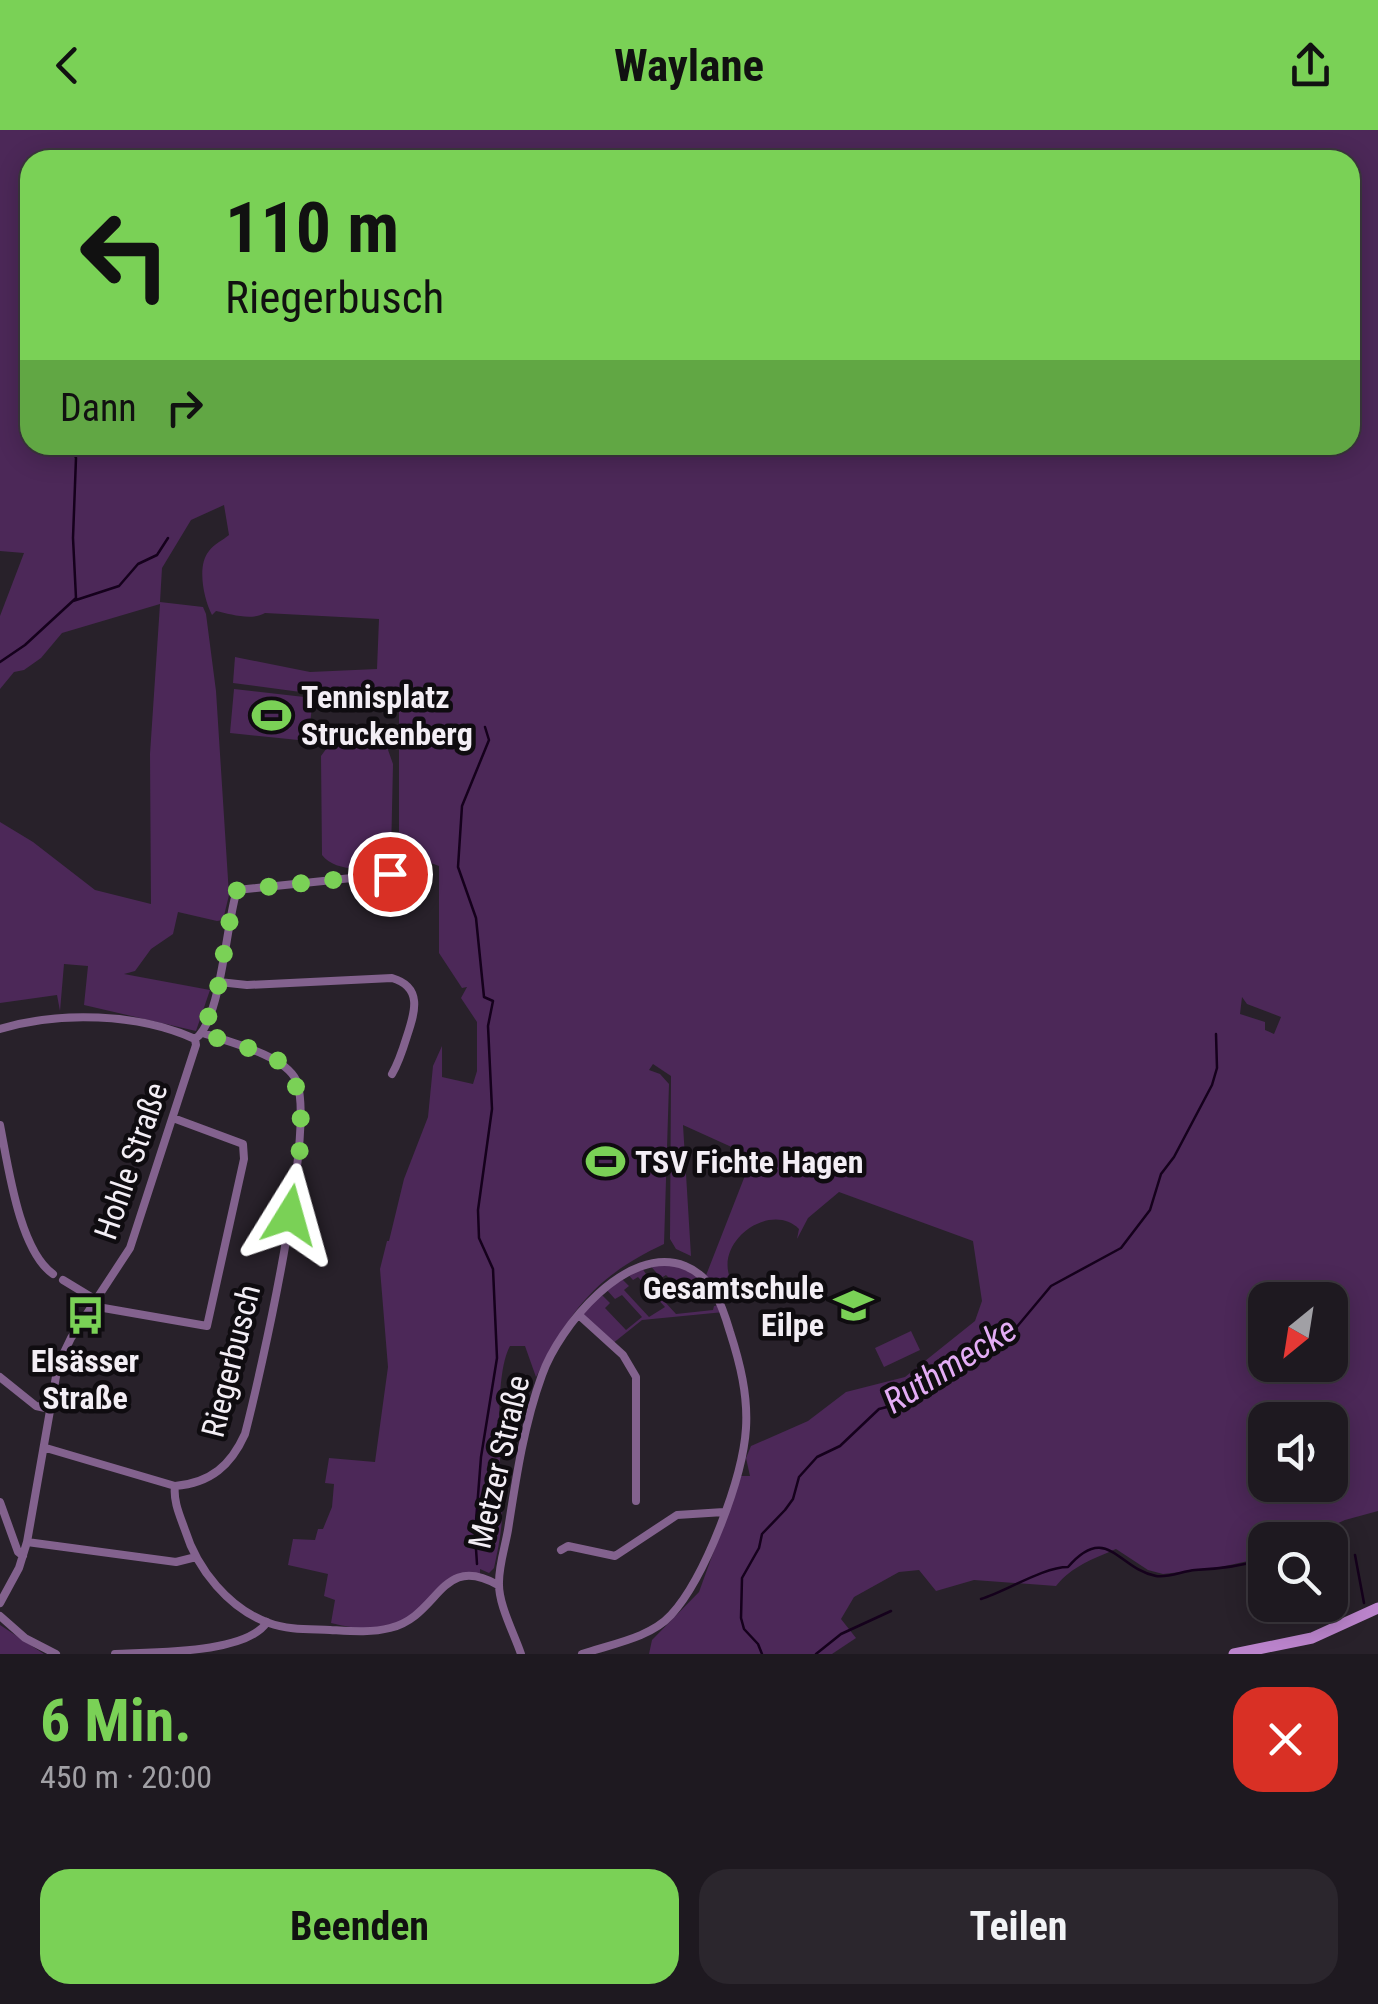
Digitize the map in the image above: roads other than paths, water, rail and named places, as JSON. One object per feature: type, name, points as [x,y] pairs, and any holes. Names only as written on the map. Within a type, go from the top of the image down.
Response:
[{"type":"main road","points":[[1234,1654],[1292,1649],[1378,1608]]},
{"type":"street","name":"Hohle Straße","points":[[0,1603],[28,1542],[58,1366],[70,1338],[130,1248],[219,982],[237,890],[390,874]]},
{"type":"street","points":[[219,982],[247,985],[392,978],[408,984],[416,1008],[392,1074]]},
{"type":"street","points":[[0,1029],[49,1017],[87,1017],[125,1020],[199,1036]]},
{"type":"street","name":"Riegerbusch","points":[[175,1486],[212,1477],[235,1455],[245,1434],[294,1195],[299,1125],[298,1089],[289,1070],[278,1060],[199,1036]]},
{"type":"street","points":[[62,1280],[94,1303],[207,1326],[244,1158],[243,1144],[172,1118]]},
{"type":"street","points":[[0,1125],[31,1246],[44,1268],[53,1274]]},
{"type":"street","name":"Metzer Straße","points":[[521,1654],[498,1585],[518,1466],[542,1372],[580,1316],[618,1275],[652,1262],[676,1263],[693,1270],[718,1296],[742,1371],[746,1426],[740,1465],[691,1588],[670,1616],[651,1631],[582,1654]]},
{"type":"street","points":[[580,1316],[623,1354],[636,1377],[636,1501]]},
{"type":"street","points":[[0,1378],[36,1406],[50,1409]]},
{"type":"street","points":[[46,1448],[175,1486],[174,1495],[196,1557],[206,1573],[232,1600],[267,1622],[349,1632],[385,1630],[418,1614],[456,1577],[469,1573],[498,1585]]},
{"type":"street","points":[[0,1502],[18,1552],[23,1556]]},
{"type":"street","points":[[561,1550],[568,1546],[615,1556],[677,1515],[724,1512]]},
{"type":"street","points":[[28,1542],[176,1562],[196,1557]]},
{"type":"street","points":[[0,1616],[26,1638],[56,1654]]},
{"type":"street","points":[[115,1654],[225,1646],[252,1638],[267,1622]]},
{"type":"waterway","points":[[0,662],[25,645],[76,598],[75,455]]},
{"type":"waterway","points":[[73,601],[119,586],[138,564],[157,555],[168,538]]},
{"type":"waterway","points":[[477,1564],[475,1534],[481,1457],[497,1358],[493,1269],[479,1238],[478,1210],[492,1109],[488,1026],[493,1001],[484,997],[476,918],[458,867],[462,806],[489,740],[485,727]]},
{"type":"waterway","name":"Ruthmecke","points":[[762,1654],[741,1618],[742,1578],[759,1548],[762,1534],[793,1499],[799,1477],[817,1457],[840,1446],[879,1409],[971,1347],[1010,1335],[1051,1286],[1121,1248],[1150,1210],[1161,1174],[1212,1085],[1217,1068],[1216,1034]]},
{"type":"waterway","points":[[981,1599],[1048,1571],[1068,1567],[1093,1548],[1103,1548],[1156,1576],[1248,1563]]},
{"type":"waterway","points":[[1355,1555],[1364,1603]]},
{"type":"waterway","points":[[816,1654],[841,1634],[891,1611]]},
{"type":"place","name":"Tennisplatz Struckenberg","points":[[271,715]]},
{"type":"place","name":"TSV Fichte Hagen","points":[[605,1162]]},
{"type":"place","name":"Gesamtschule Eilpe","points":[[854,1306]]},
{"type":"place","name":"Elsässer Straße","points":[[85,1316]]}]
